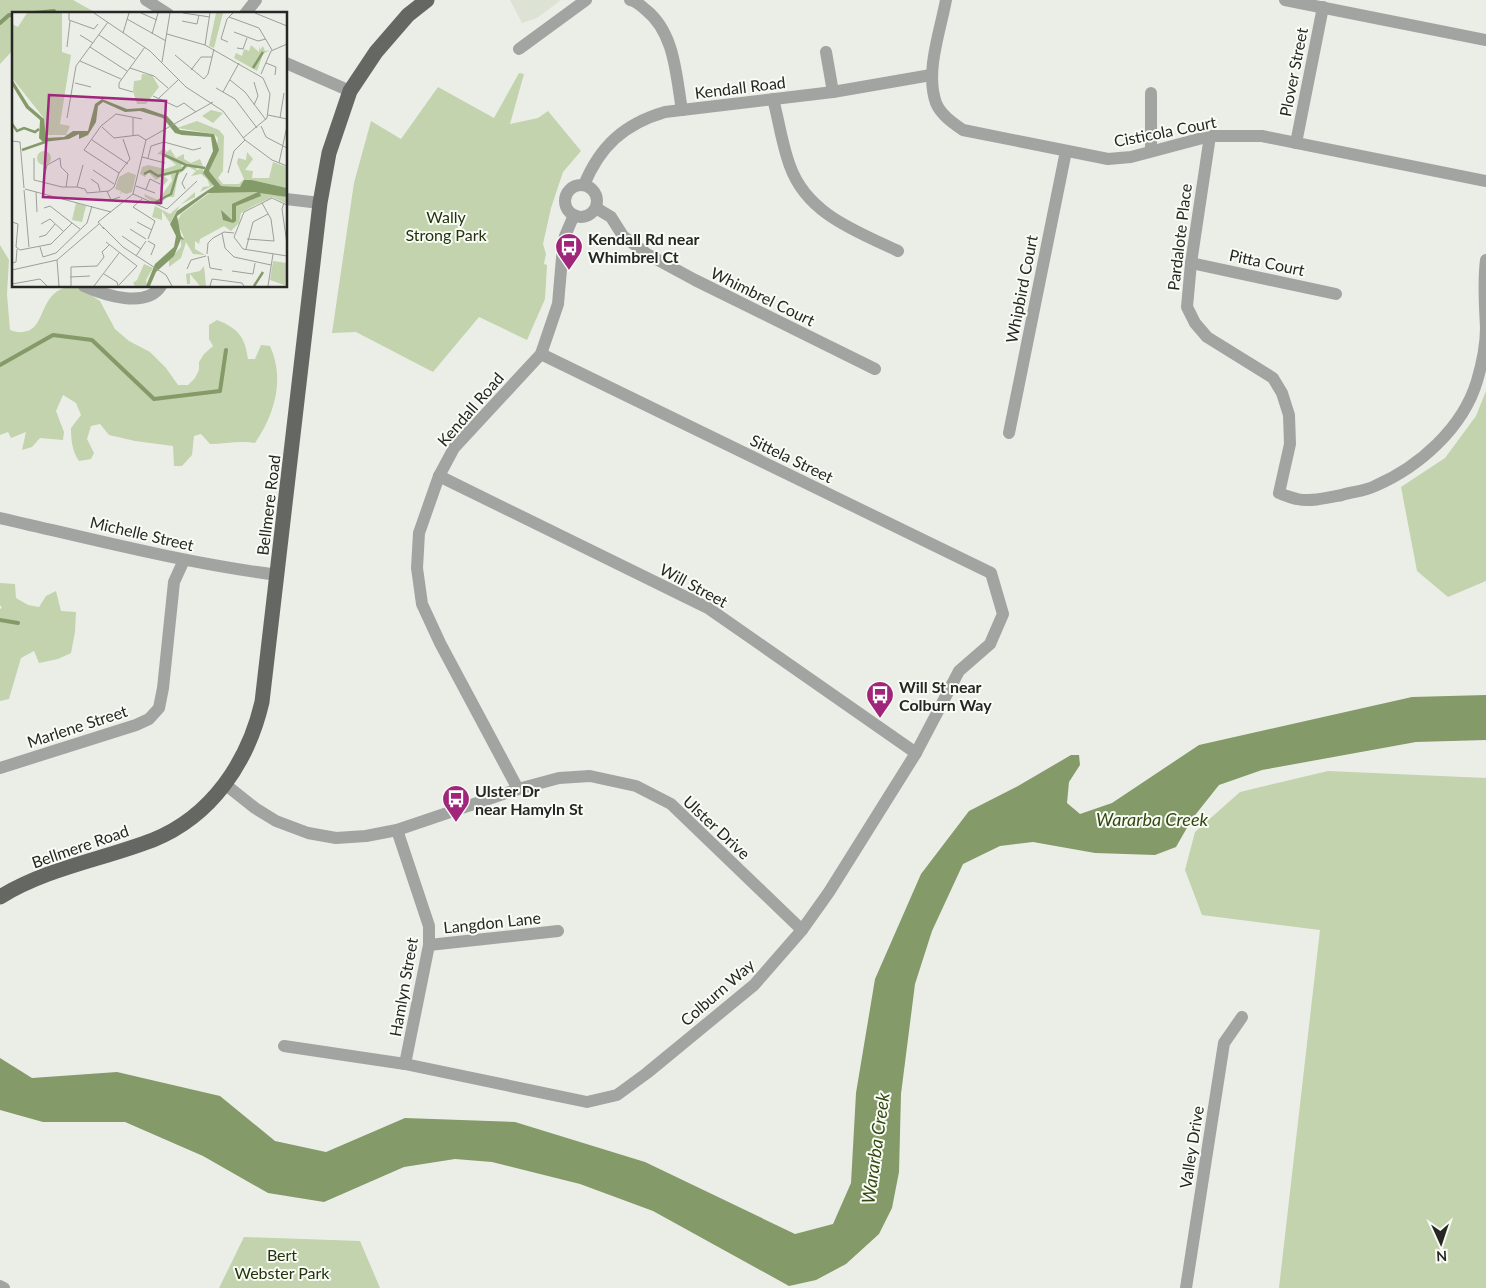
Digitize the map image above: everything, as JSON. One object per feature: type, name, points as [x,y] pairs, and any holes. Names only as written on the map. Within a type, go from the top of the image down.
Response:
[{"type":"main road","name":"Bellmere Road","points":[[0,897],[41,875],[154,839],[181,824],[205,806],[226,785],[241,759],[257,725],[262,702],[320,203],[329,153],[350,91],[376,52],[408,16],[427,0]]},
{"type":"street","points":[[146,0],[165,12]]},
{"type":"street","points":[[246,12],[256,0]]},
{"type":"street","points":[[519,50],[586,0]]},
{"type":"street","points":[[630,0],[635,1],[656,18],[671,47],[682,110]]},
{"type":"street","name":"Cisticola Court","points":[[946,0],[931,75],[937,104],[948,120],[963,130],[1108,159],[1131,157],[1210,136],[1262,136],[1486,181]]},
{"type":"street","points":[[1285,0],[1486,40]]},
{"type":"street","name":"Plover Street","points":[[1296,143],[1323,7]]},
{"type":"street","points":[[826,52],[833,92]]},
{"type":"street","points":[[288,64],[350,91]]},
{"type":"street","name":"Kendall Road","points":[[584,185],[599,156],[622,132],[648,118],[665,112],[833,92],[931,75]]},
{"type":"street","points":[[1151,93],[1151,151]]},
{"type":"street","points":[[773,99],[790,167],[807,196],[833,219],[898,251]]},
{"type":"street","name":"Pardalote Place","points":[[1210,136],[1191,263],[1187,306],[1195,323],[1207,337],[1273,378],[1282,393],[1290,415],[1290,444],[1278,494],[1296,499],[1312,500],[1373,487],[1400,473],[1422,457],[1447,433],[1466,409],[1477,382],[1483,356],[1486,330],[1484,293],[1486,260]]},
{"type":"street","name":"Whipbird Court","points":[[1009,433],[1066,152]]},
{"type":"street","points":[[584,185],[592,189],[596,196],[596,208],[587,216],[574,215],[567,209],[566,196],[572,188],[584,185]]},
{"type":"street","points":[[288,199],[320,203]]},
{"type":"street","name":"Whimbrel Court","points":[[596,208],[611,217],[624,236],[647,254],[695,280],[875,369]]},
{"type":"street","name":"Kendall Road","points":[[518,788],[440,643],[422,604],[417,568],[419,533],[439,476],[454,448],[541,354],[558,304],[563,246],[574,215]]},
{"type":"street","name":"Pitta Court","points":[[1191,263],[1336,294]]},
{"type":"street","points":[[89,288],[114,297],[133,298],[146,297],[160,288]]},
{"type":"street","name":"Sittela Street","points":[[541,354],[992,573],[1004,614]]},
{"type":"street","name":"Will Street","points":[[439,476],[708,608],[916,753]]},
{"type":"street","name":"Michelle Street","points":[[0,518],[184,560],[232,569],[278,574]]},
{"type":"street","name":"Marlene Street","points":[[0,768],[136,725],[148,718],[159,708],[163,688],[174,582],[184,560]]},
{"type":"street","name":"Colburn Way","points":[[284,1046],[405,1064],[587,1102],[617,1096],[754,985],[802,930],[830,892],[916,753],[958,671],[990,644],[1004,614]]},
{"type":"street","name":"Ulster Drive","points":[[226,785],[255,808],[276,821],[308,833],[336,838],[366,836],[397,830],[518,788],[559,778],[590,776],[636,786],[670,804],[802,930]]},
{"type":"street","name":"Hamlyn Street","points":[[397,830],[429,926],[429,945],[405,1064]]},
{"type":"street","name":"Langdon Lane","points":[[429,945],[558,931]]},
{"type":"street","name":"Valley Drive","points":[[1186,1288],[1224,1043],[1242,1017]]},
{"type":"street","points":[[0,1286],[4,1288]]},
{"type":"shaded area","points":[[510,0],[561,0],[537,18],[522,23]]},
{"type":"green space","points":[[0,0],[73,0],[94,12],[12,12],[12,51],[0,64]]},
{"type":"green space","name":"Wally Strong Park","points":[[519,73],[524,74],[510,124],[538,118],[548,111],[581,151],[563,172],[551,208],[543,244],[546,254],[544,264],[547,265],[545,299],[527,340],[479,317],[433,372],[356,332],[332,333],[354,183],[371,121],[401,139],[438,87],[494,118]]},
{"type":"green space","points":[[0,245],[9,260],[7,294],[10,330],[21,332],[30,330],[36,324],[55,293],[64,288],[80,288],[100,301],[115,329],[129,341],[150,352],[166,368],[178,385],[188,385],[195,378],[199,370],[199,362],[204,354],[213,346],[209,339],[209,325],[217,320],[230,326],[239,334],[245,345],[248,359],[255,359],[261,345],[270,346],[274,358],[277,371],[276,396],[268,420],[255,443],[210,444],[201,434],[194,436],[192,455],[182,466],[174,466],[173,446],[135,441],[109,435],[100,424],[91,426],[87,439],[94,453],[91,459],[79,461],[72,445],[71,428],[81,415],[76,403],[63,395],[56,411],[64,432],[63,440],[40,438],[32,447],[22,450],[26,432],[11,438],[8,432],[0,435]]},
{"type":"green space","points":[[1486,391],[1486,581],[1448,597],[1417,571],[1401,487],[1445,458],[1476,416]]},
{"type":"green space","points":[[0,583],[15,584],[16,598],[28,605],[39,607],[46,596],[56,591],[61,611],[76,612],[71,653],[58,659],[39,663],[34,651],[21,658],[9,699],[0,701],[0,609],[2,608],[0,605]]},
{"type":"green space","points":[[1328,771],[1486,778],[1486,1288],[1279,1288],[1320,930],[1202,915],[1185,870],[1195,832],[1240,792]]},
{"type":"green space","name":"Bert Webster Park","points":[[244,1237],[360,1241],[380,1288],[219,1288]]},
{"type":"water","name":"Wararba Creek","points":[[1486,695],[1486,740],[1416,742],[1262,770],[1219,785],[1192,819],[1176,847],[1155,855],[1095,853],[1033,842],[1000,846],[963,864],[932,931],[915,984],[901,1094],[899,1172],[892,1208],[879,1234],[846,1264],[816,1280],[789,1286],[653,1211],[580,1184],[492,1162],[455,1159],[404,1167],[324,1202],[268,1193],[203,1156],[125,1122],[43,1122],[0,1110],[0,1058],[32,1078],[117,1072],[220,1096],[275,1141],[326,1152],[405,1118],[515,1122],[645,1162],[795,1234],[833,1224],[851,1183],[856,1093],[875,979],[921,874],[969,811],[1018,786],[1071,755],[1079,755],[1080,765],[1069,782],[1067,803],[1080,814],[1112,803],[1199,745],[1412,697]]},
{"type":"waterway","points":[[44,12],[54,11]]},
{"type":"waterway","points":[[0,23],[9,15],[12,15]]},
{"type":"waterway","points":[[0,365],[53,335],[92,340],[154,399],[220,391],[226,350]]},
{"type":"waterway","points":[[0,620],[18,623]]},
{"type":"place","name":"Kendall Rd near Whimbrel Ct","points":[[569,271]]},
{"type":"place","name":"Will St near Colburn Way","points":[[880,719]]},
{"type":"place","name":"Ulster Dr near Hamyln St","points":[[456,823]]}]
